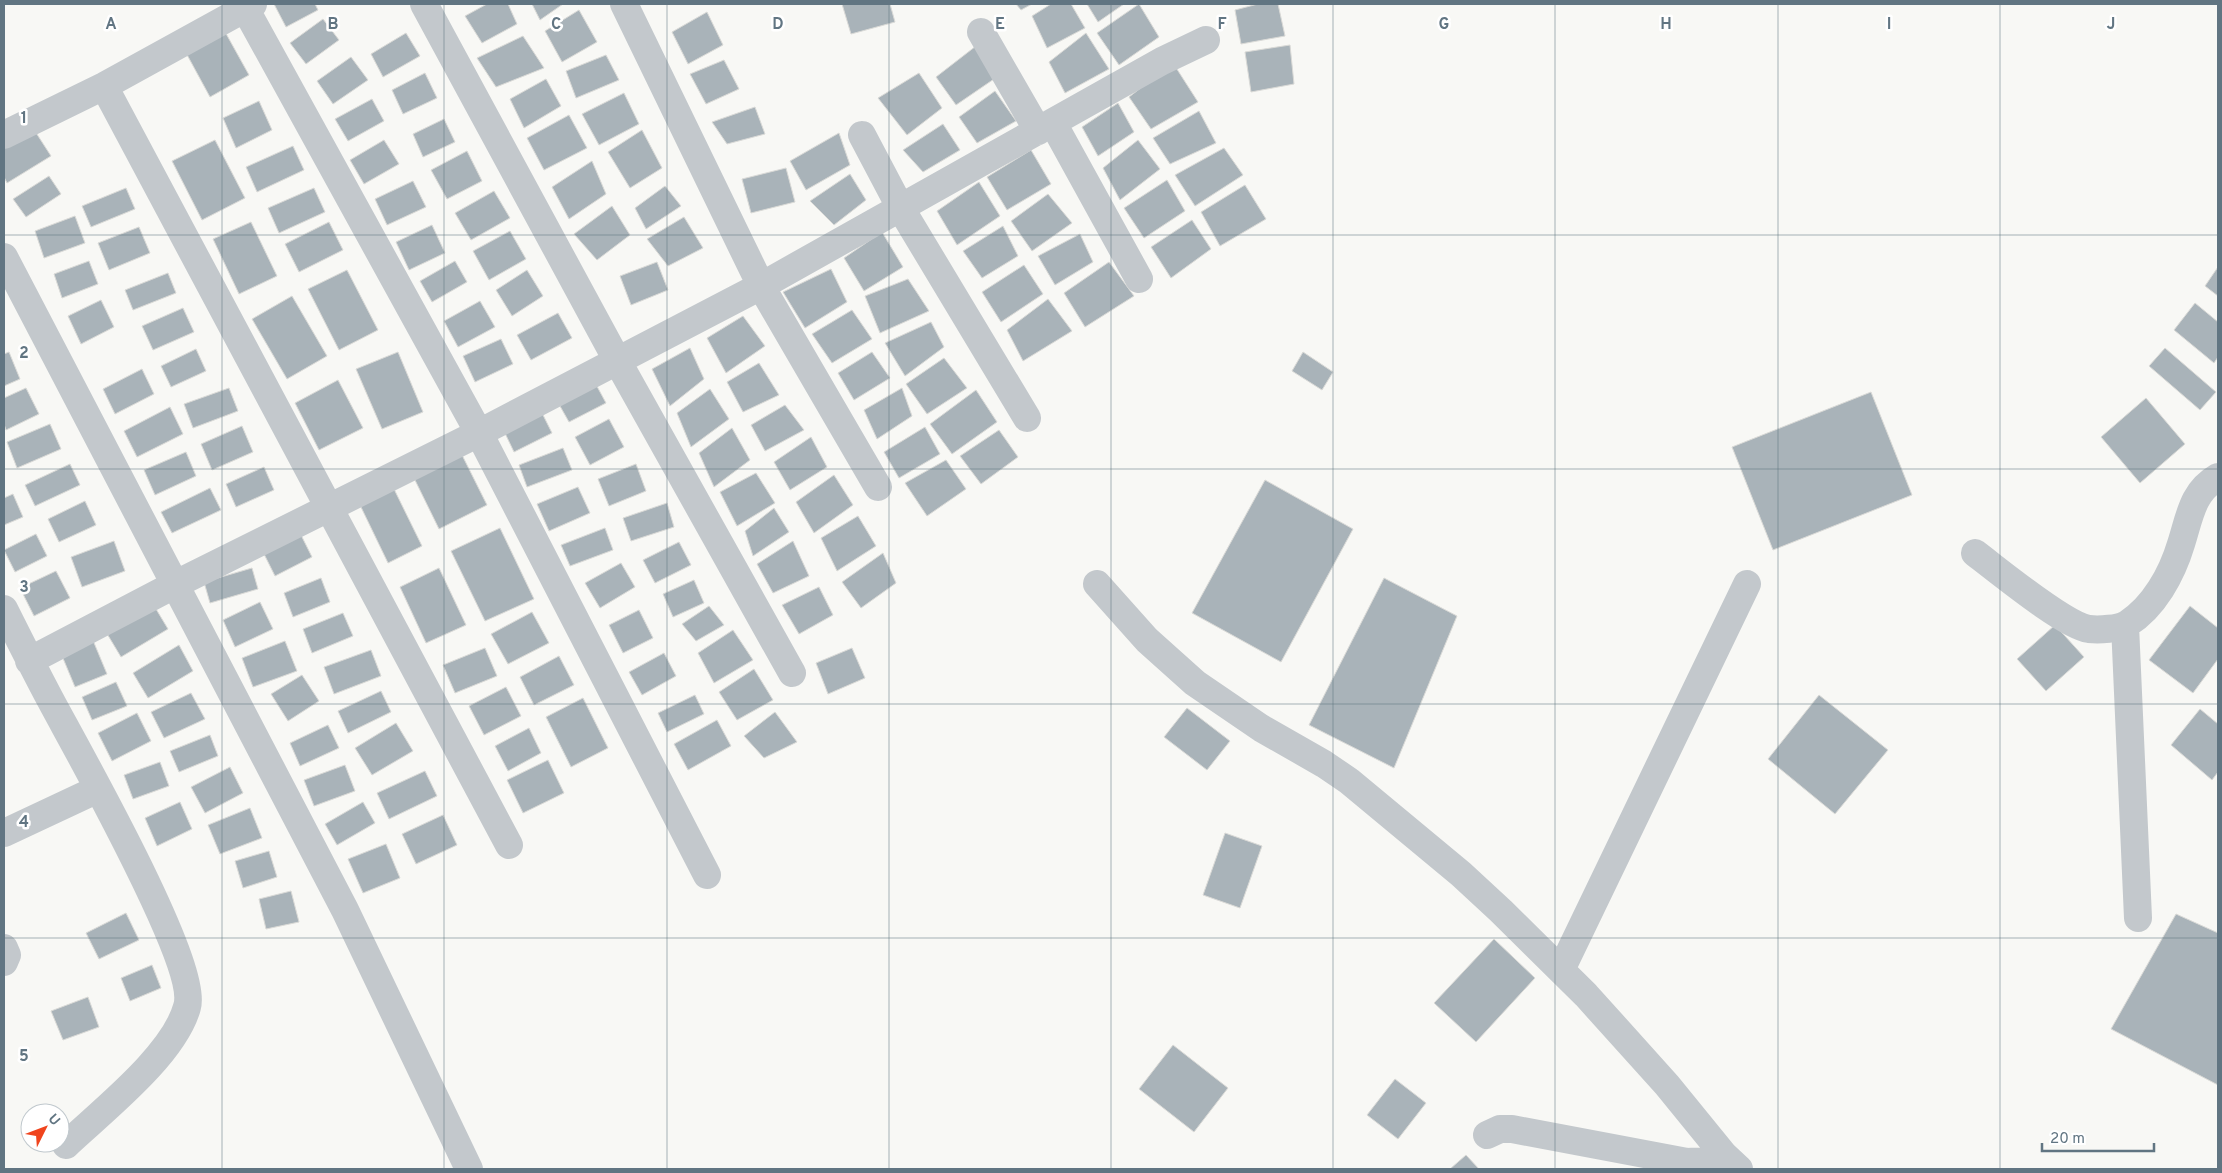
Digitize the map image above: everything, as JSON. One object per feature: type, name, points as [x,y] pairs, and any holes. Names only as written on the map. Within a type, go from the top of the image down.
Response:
[{"type":"street","points":[[424,4],[618,362],[792,673]]},
{"type":"street","points":[[624,4],[761,286],[878,487]]},
{"type":"street","points":[[4,135],[104,86],[249,6],[479,433],[707,875]]},
{"type":"street","points":[[982,32],[1046,127],[1139,279]]},
{"type":"street","points":[[30,661],[176,584],[331,509],[618,362],[761,286],[1162,61],[1206,40]]},
{"type":"street","points":[[104,86],[509,845]]},
{"type":"street","points":[[862,135],[900,207],[1027,418]]},
{"type":"street","points":[[4,257],[346,910],[469,1169]]},
{"type":"street","points":[[1975,553],[2059,615],[2088,629],[2125,626],[2160,591],[2176,559],[2197,495],[2206,484],[2218,477]]},
{"type":"street","points":[[1097,584],[1147,640],[1195,683],[1261,728],[1324,764],[1349,781],[1461,874],[1561,970],[1667,1085],[1732,1162]]},
{"type":"street","points":[[1561,970],[1747,584]]},
{"type":"street","points":[[4,609],[126,841],[160,913],[184,974],[188,1006],[180,1024],[150,1067],[70,1141]]},
{"type":"street","points":[[2125,626],[2138,918]]},
{"type":"street","points":[[4,833],[98,789]]},
{"type":"street","points":[[4,948],[8,955],[4,962]]},
{"type":"street","points":[[1487,1135],[1500,1130],[1512,1129],[1687,1162],[1732,1162]]},
{"type":"building","points":[[274,4],[315,4],[318,10],[286,27]]},
{"type":"building","points":[[487,4],[508,4],[517,24],[482,43],[465,16]]},
{"type":"building","points":[[532,4],[563,4],[540,20]]},
{"type":"building","points":[[842,4],[890,4],[895,22],[851,34]]},
{"type":"building","points":[[1016,4],[1032,4],[1021,10]]},
{"type":"building","points":[[1051,4],[1071,4],[1085,28],[1047,48],[1032,16]]},
{"type":"building","points":[[1087,4],[1124,4],[1098,22]]},
{"type":"building","points":[[1139,4],[1159,37],[1119,65],[1097,33]]},
{"type":"building","points":[[1258,4],[1278,4],[1285,36],[1241,44],[1235,10]]},
{"type":"building","points":[[579,10],[597,42],[562,62],[545,31]]},
{"type":"building","points":[[707,12],[723,45],[688,64],[672,32]]},
{"type":"building","points":[[323,19],[339,40],[306,64],[290,43]]},
{"type":"building","points":[[224,30],[249,75],[210,97],[185,51]]},
{"type":"building","points":[[406,33],[420,56],[383,77],[371,54]]},
{"type":"building","points":[[1086,33],[1109,69],[1065,93],[1049,62]]},
{"type":"building","points":[[523,36],[544,68],[496,87],[477,58]]},
{"type":"building","points":[[1290,45],[1294,84],[1251,92],[1245,52]]},
{"type":"building","points":[[976,46],[994,79],[956,105],[936,77]]},
{"type":"building","points":[[606,55],[619,80],[576,98],[566,71]]},
{"type":"building","points":[[351,57],[368,80],[333,104],[317,81]]},
{"type":"building","points":[[724,60],[739,89],[706,104],[690,74]]},
{"type":"building","points":[[1173,63],[1198,102],[1151,129],[1129,97]]},
{"type":"building","points":[[425,73],[437,98],[403,114],[392,90]]},
{"type":"building","points":[[919,73],[942,108],[907,135],[878,98]]},
{"type":"building","points":[[546,79],[561,106],[524,128],[510,99]]},
{"type":"building","points":[[995,91],[1016,121],[977,143],[959,117]]},
{"type":"building","points":[[624,93],[639,124],[599,145],[582,114]]},
{"type":"building","points":[[372,99],[384,121],[348,141],[335,119]]},
{"type":"building","points":[[259,101],[272,130],[236,148],[223,118]]},
{"type":"building","points":[[1118,103],[1134,132],[1098,156],[1082,127]]},
{"type":"building","points":[[755,107],[765,134],[727,144],[712,122]]},
{"type":"building","points":[[1199,111],[1216,143],[1170,164],[1153,138]]},
{"type":"building","points":[[569,115],[587,148],[544,170],[527,138]]},
{"type":"building","points":[[444,119],[455,142],[423,157],[413,134]]},
{"type":"building","points":[[943,124],[960,150],[923,172],[903,150]]},
{"type":"building","points":[[31,125],[51,156],[7,183],[4,177],[4,141]]},
{"type":"building","points":[[642,130],[662,168],[630,188],[608,152]]},
{"type":"building","points":[[839,133],[850,165],[806,190],[790,161]]},
{"type":"building","points":[[215,140],[245,198],[202,220],[172,161]]},
{"type":"building","points":[[384,140],[399,164],[364,184],[350,160]]},
{"type":"building","points":[[1138,140],[1160,169],[1120,200],[1103,168]]},
{"type":"building","points":[[293,146],[304,170],[257,192],[246,167]]},
{"type":"building","points":[[1224,148],[1243,175],[1195,206],[1175,175]]},
{"type":"building","points":[[1031,150],[1051,184],[1007,210],[987,177]]},
{"type":"building","points":[[467,151],[482,181],[447,199],[431,170]]},
{"type":"building","points":[[592,161],[606,194],[569,219],[552,187]]},
{"type":"building","points":[[786,168],[795,202],[751,213],[742,179]]},
{"type":"building","points":[[850,174],[866,200],[834,225],[810,201]]},
{"type":"building","points":[[49,176],[61,194],[26,217],[13,199]]},
{"type":"building","points":[[1167,180],[1185,211],[1144,238],[1124,208]]},
{"type":"building","points":[[413,181],[426,207],[387,225],[375,199]]},
{"type":"building","points":[[979,182],[1000,216],[957,245],[937,211]]},
{"type":"building","points":[[1245,185],[1266,219],[1220,246],[1201,212]]},
{"type":"building","points":[[665,186],[681,206],[646,229],[635,208]]},
{"type":"building","points":[[126,188],[135,209],[91,227],[82,206]]},
{"type":"building","points":[[314,188],[325,212],[279,233],[268,208]]},
{"type":"building","points":[[494,191],[510,218],[471,240],[455,213]]},
{"type":"building","points":[[1048,194],[1072,223],[1032,251],[1011,221]]},
{"type":"building","points":[[612,206],[630,235],[597,260],[574,234]]},
{"type":"building","points":[[75,216],[85,243],[44,258],[35,231]]},
{"type":"building","points":[[684,217],[703,248],[668,266],[647,239]]},
{"type":"building","points":[[1192,220],[1211,249],[1171,278],[1151,247]]},
{"type":"building","points":[[251,222],[277,276],[239,294],[213,239]]},
{"type":"building","points":[[329,222],[343,250],[299,272],[285,244]]},
{"type":"building","points":[[432,225],[445,253],[409,270],[396,242]]},
{"type":"building","points":[[1003,226],[1018,256],[982,278],[963,251]]},
{"type":"building","points":[[139,227],[150,253],[109,270],[98,243]]},
{"type":"building","points":[[510,231],[526,259],[489,280],[473,251]]},
{"type":"building","points":[[882,232],[903,267],[864,291],[844,258]]},
{"type":"building","points":[[1080,234],[1093,262],[1055,285],[1038,256]]},
{"type":"building","points":[[89,261],[98,284],[62,298],[54,274]]},
{"type":"building","points":[[455,261],[467,282],[432,302],[420,281]]},
{"type":"building","points":[[657,262],[668,290],[631,305],[620,276]]},
{"type":"building","points":[[1109,262],[1134,296],[1085,327],[1064,293]]},
{"type":"building","points":[[1024,265],[1043,294],[1001,322],[982,292]]},
{"type":"building","points":[[2218,267],[2218,296],[2205,286]]},
{"type":"building","points":[[831,269],[847,302],[805,328],[783,292]]},
{"type":"building","points":[[347,270],[378,330],[339,350],[308,289]]},
{"type":"building","points":[[527,270],[543,296],[512,316],[496,290]]},
{"type":"building","points":[[168,273],[176,293],[133,310],[125,290]]},
{"type":"building","points":[[908,279],[929,311],[880,333],[865,296]]},
{"type":"building","points":[[292,296],[327,356],[287,379],[252,319]]},
{"type":"building","points":[[1048,299],[1072,331],[1023,361],[1007,330]]},
{"type":"building","points":[[101,300],[114,327],[81,344],[68,316]]},
{"type":"building","points":[[480,301],[495,327],[458,347],[444,321]]},
{"type":"building","points":[[2195,303],[2218,322],[2218,357],[2214,363],[2174,330]]},
{"type":"building","points":[[183,308],[194,332],[153,350],[142,326]]},
{"type":"building","points":[[852,310],[872,339],[832,363],[812,334]]},
{"type":"building","points":[[558,313],[572,338],[531,360],[517,335]]},
{"type":"building","points":[[743,316],[765,346],[726,373],[707,338]]},
{"type":"building","points":[[931,322],[944,347],[905,376],[885,343]]},
{"type":"building","points":[[501,339],[513,364],[475,382],[463,356]]},
{"type":"building","points":[[690,348],[704,379],[670,406],[652,369]]},
{"type":"building","points":[[2165,348],[2216,392],[2200,410],[2149,366]]},
{"type":"building","points":[[196,349],[206,371],[171,387],[161,366]]},
{"type":"building","points":[[9,352],[20,379],[4,386],[4,354]]},
{"type":"building","points":[[398,352],[423,412],[382,429],[356,369]]},
{"type":"building","points":[[872,352],[890,378],[854,400],[838,373]]},
{"type":"building","points":[[1303,352],[1333,372],[1322,390],[1292,371]]},
{"type":"building","points":[[944,358],[967,388],[927,414],[906,384]]},
{"type":"building","points":[[759,363],[779,395],[743,412],[727,382]]},
{"type":"building","points":[[142,369],[154,394],[115,414],[103,389]]},
{"type":"building","points":[[593,379],[606,403],[569,422],[556,399]]},
{"type":"building","points":[[338,380],[363,428],[319,450],[295,403]]},
{"type":"building","points":[[26,388],[39,414],[6,430],[4,424],[4,398]]},
{"type":"building","points":[[229,388],[238,411],[193,428],[184,404]]},
{"type":"building","points":[[902,388],[912,416],[877,439],[864,410]]},
{"type":"building","points":[[710,389],[729,419],[691,447],[677,413]]},
{"type":"building","points":[[976,390],[997,422],[952,454],[930,424]]},
{"type":"building","points":[[1871,392],[1912,495],[1773,550],[1732,447]]},
{"type":"building","points":[[2146,398],[2185,444],[2140,483],[2101,437]]},
{"type":"building","points":[[785,405],[804,430],[765,451],[751,425]]},
{"type":"building","points":[[170,407],[183,434],[137,457],[124,431]]},
{"type":"building","points":[[540,409],[552,433],[514,452],[502,427]]},
{"type":"building","points":[[609,419],[624,447],[590,465],[575,437]]},
{"type":"building","points":[[50,424],[61,449],[17,468],[7,442]]},
{"type":"building","points":[[242,426],[253,452],[212,470],[201,444]]},
{"type":"building","points":[[925,427],[940,454],[899,478],[884,452]]},
{"type":"building","points":[[732,428],[750,460],[714,487],[699,453]]},
{"type":"building","points":[[999,430],[1018,457],[981,484],[960,456]]},
{"type":"building","points":[[811,437],[827,467],[790,490],[774,462]]},
{"type":"building","points":[[563,448],[572,470],[527,487],[519,465]]},
{"type":"building","points":[[186,452],[196,476],[155,495],[144,470]]},
{"type":"building","points":[[461,453],[487,505],[439,529],[413,476]]},
{"type":"building","points":[[946,460],[966,489],[927,516],[905,483]]},
{"type":"building","points":[[70,464],[80,485],[35,506],[25,485]]},
{"type":"building","points":[[636,464],[646,491],[609,506],[598,479]]},
{"type":"building","points":[[264,467],[274,490],[236,507],[226,484]]},
{"type":"building","points":[[756,473],[775,503],[737,526],[720,492]]},
{"type":"building","points":[[834,475],[853,505],[814,533],[796,502]]},
{"type":"building","points":[[1265,480],[1353,529],[1281,662],[1192,613]]},
{"type":"building","points":[[578,487],[590,513],[549,531],[537,504]]},
{"type":"building","points":[[210,488],[221,510],[172,533],[161,512]]},
{"type":"building","points":[[394,489],[422,546],[388,563],[360,505]]},
{"type":"building","points":[[13,494],[23,517],[4,525],[4,498]]},
{"type":"building","points":[[85,501],[96,525],[59,542],[48,519]]},
{"type":"building","points":[[667,503],[674,527],[631,541],[623,518]]},
{"type":"building","points":[[774,508],[789,532],[753,556],[745,531]]},
{"type":"building","points":[[858,516],[876,546],[837,571],[821,538]]},
{"type":"building","points":[[500,528],[534,599],[485,621],[451,551]]},
{"type":"building","points":[[605,528],[613,550],[570,566],[561,545]]},
{"type":"building","points":[[298,529],[312,557],[275,576],[261,548]]},
{"type":"building","points":[[36,534],[47,556],[15,572],[4,550]]},
{"type":"building","points":[[114,541],[125,571],[82,587],[71,557]]},
{"type":"building","points":[[793,541],[809,576],[773,593],[757,564]]},
{"type":"building","points":[[679,542],[691,565],[655,583],[643,560]]},
{"type":"building","points":[[883,553],[896,583],[861,608],[842,582]]},
{"type":"building","points":[[621,563],[635,587],[600,608],[585,583]]},
{"type":"building","points":[[252,568],[258,589],[210,603],[204,582]]},
{"type":"building","points":[[439,568],[466,625],[426,643],[400,587]]},
{"type":"building","points":[[56,571],[70,598],[34,616],[20,588]]},
{"type":"building","points":[[321,578],[330,602],[293,617],[284,593]]},
{"type":"building","points":[[1384,578],[1457,616],[1394,768],[1309,725]]},
{"type":"building","points":[[694,580],[704,603],[673,617],[663,594]]},
{"type":"building","points":[[819,587],[833,615],[799,634],[782,605]]},
{"type":"building","points":[[260,602],[273,629],[235,647],[223,620]]},
{"type":"building","points":[[153,604],[168,629],[121,657],[106,632]]},
{"type":"building","points":[[709,606],[724,625],[696,641],[682,624]]},
{"type":"building","points":[[2190,606],[2218,628],[2218,659],[2193,693],[2149,660]]},
{"type":"building","points":[[639,610],[653,638],[623,653],[609,625]]},
{"type":"building","points":[[532,612],[549,643],[508,664],[491,634]]},
{"type":"building","points":[[343,613],[353,636],[312,653],[303,629]]},
{"type":"building","points":[[2055,625],[2084,657],[2046,691],[2017,659]]},
{"type":"building","points":[[733,630],[753,660],[714,683],[698,653]]},
{"type":"building","points":[[92,638],[107,674],[75,687],[60,651]]},
{"type":"building","points":[[285,641],[297,671],[253,687],[242,658]]},
{"type":"building","points":[[179,645],[193,671],[148,698],[133,673]]},
{"type":"building","points":[[485,648],[497,676],[455,693],[443,665]]},
{"type":"building","points":[[852,648],[865,678],[828,694],[816,663]]},
{"type":"building","points":[[371,650],[381,676],[334,694],[324,667]]},
{"type":"building","points":[[664,653],[676,676],[642,695],[629,672]]},
{"type":"building","points":[[559,656],[574,685],[534,705],[520,677]]},
{"type":"building","points":[[754,669],[773,700],[737,720],[719,692]]},
{"type":"building","points":[[302,675],[319,701],[288,721],[271,694]]},
{"type":"building","points":[[116,682],[127,706],[92,720],[82,697]]},
{"type":"building","points":[[506,687],[521,716],[484,735],[469,706]]},
{"type":"building","points":[[381,691],[391,712],[348,733],[338,711]]},
{"type":"building","points":[[191,693],[205,719],[164,738],[151,712]]},
{"type":"building","points":[[695,695],[704,714],[667,732],[658,713]]},
{"type":"building","points":[[1819,695],[1888,750],[1835,814],[1768,759]]},
{"type":"building","points":[[583,698],[608,748],[571,767],[546,717]]},
{"type":"building","points":[[1187,708],[1230,741],[1207,770],[1164,737]]},
{"type":"building","points":[[2200,709],[2218,724],[2218,772],[2212,780],[2171,745]]},
{"type":"building","points":[[775,712],[797,742],[764,758],[744,736]]},
{"type":"building","points":[[137,713],[151,741],[112,761],[98,733]]},
{"type":"building","points":[[717,720],[731,746],[688,770],[674,744]]},
{"type":"building","points":[[396,723],[413,751],[372,775],[355,748]]},
{"type":"building","points":[[328,725],[339,748],[300,766],[290,743]]},
{"type":"building","points":[[529,728],[541,753],[508,771],[495,746]]},
{"type":"building","points":[[210,735],[218,756],[179,772],[170,751]]},
{"type":"building","points":[[548,760],[564,793],[523,813],[507,780]]},
{"type":"building","points":[[160,762],[169,786],[133,799],[124,775]]},
{"type":"building","points":[[345,765],[355,791],[314,806],[304,780]]},
{"type":"building","points":[[230,767],[243,793],[205,813],[191,787]]},
{"type":"building","points":[[425,771],[437,796],[389,819],[377,793]]},
{"type":"building","points":[[180,802],[192,829],[157,846],[145,818]]},
{"type":"building","points":[[363,802],[375,823],[337,845],[325,824]]},
{"type":"building","points":[[250,808],[262,838],[220,854],[208,825]]},
{"type":"building","points":[[443,815],[457,845],[416,864],[402,834]]},
{"type":"building","points":[[1225,833],[1262,846],[1240,908],[1203,895]]},
{"type":"building","points":[[386,844],[400,878],[363,893],[348,859]]},
{"type":"building","points":[[269,851],[277,877],[243,888],[235,861]]},
{"type":"building","points":[[291,891],[299,922],[266,929],[259,899]]},
{"type":"building","points":[[126,913],[139,940],[99,959],[86,933]]},
{"type":"building","points":[[2176,914],[2218,933],[2218,1085],[2111,1029]]},
{"type":"building","points":[[1494,939],[1535,978],[1476,1042],[1434,1003]]},
{"type":"building","points":[[152,965],[161,988],[130,1001],[121,978]]},
{"type":"building","points":[[88,997],[99,1027],[63,1040],[51,1011]]},
{"type":"building","points":[[1173,1045],[1228,1088],[1194,1132],[1139,1089]]},
{"type":"building","points":[[1395,1079],[1426,1103],[1398,1139],[1367,1115]]},
{"type":"building","points":[[1466,1155],[1479,1169],[1450,1169]]}]
